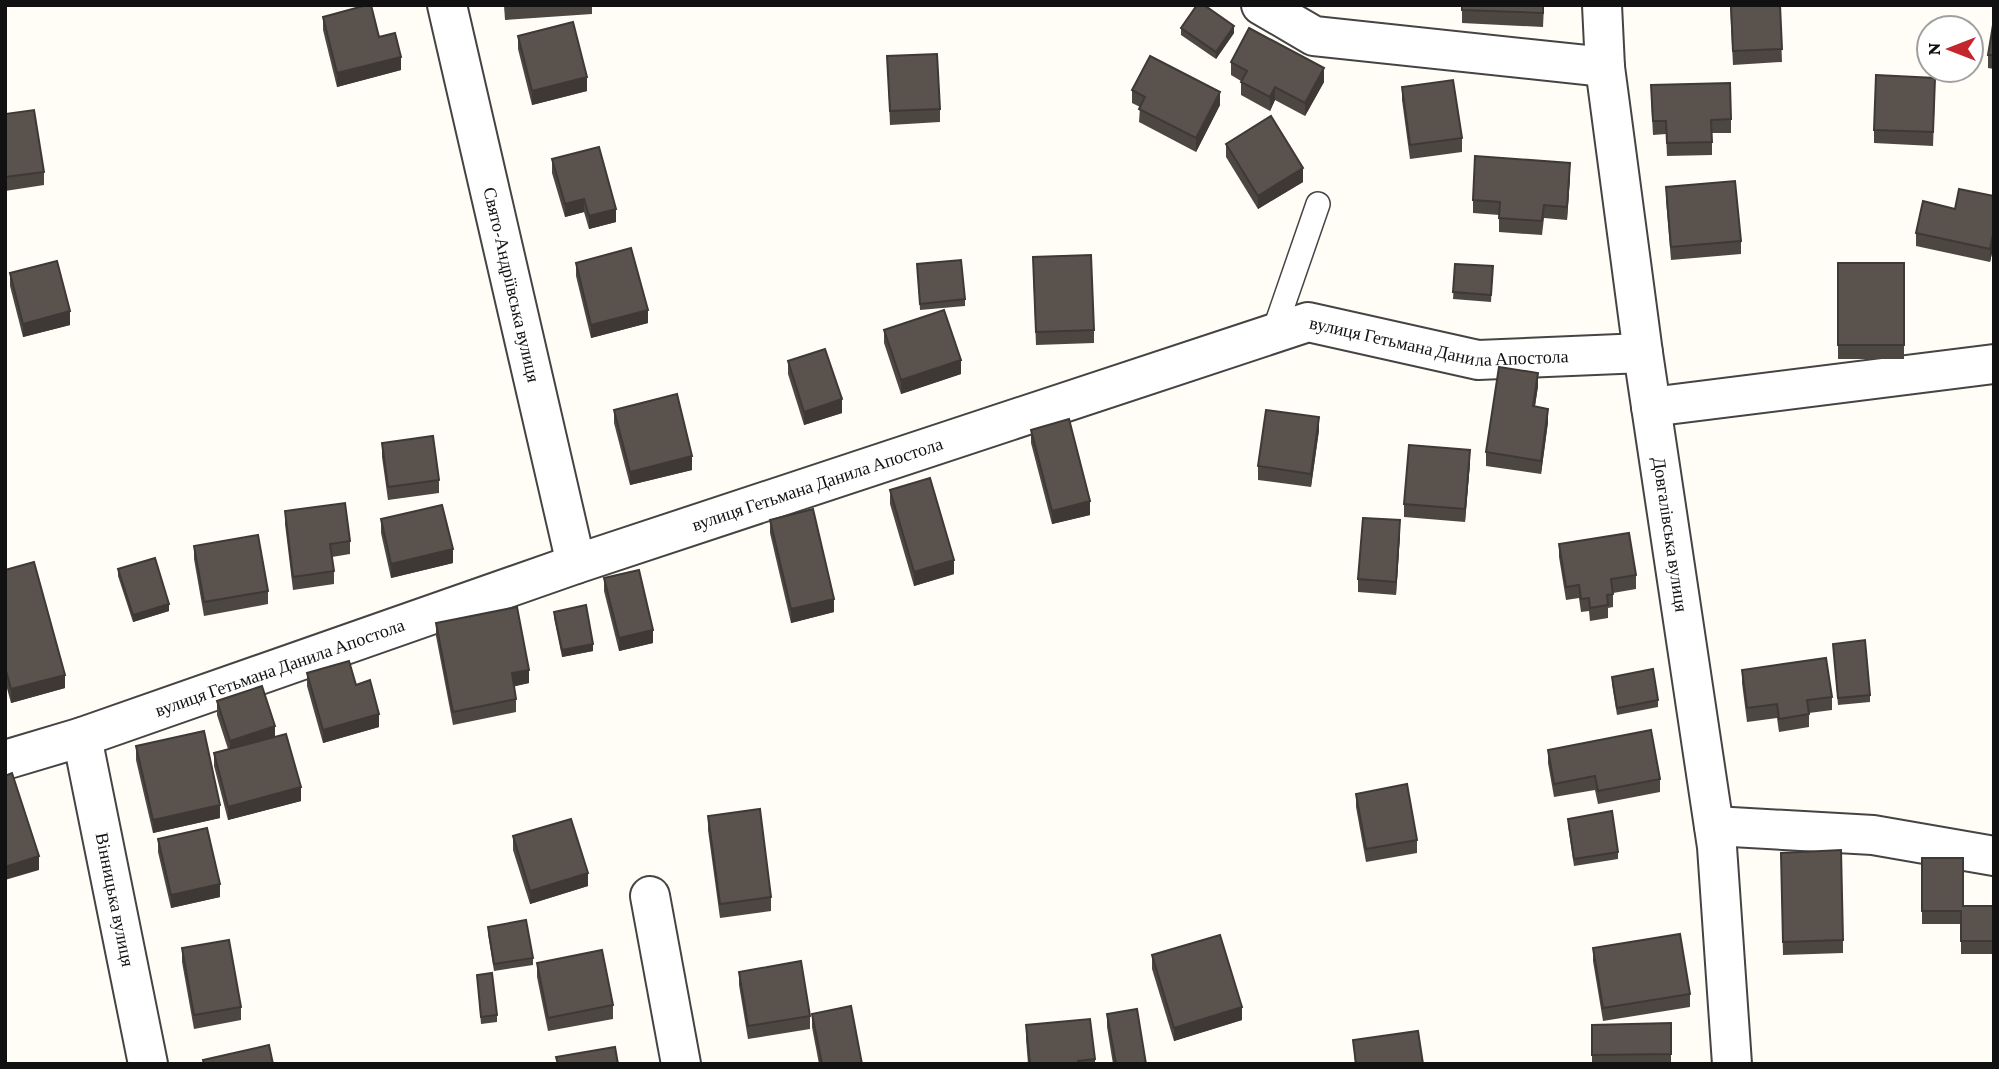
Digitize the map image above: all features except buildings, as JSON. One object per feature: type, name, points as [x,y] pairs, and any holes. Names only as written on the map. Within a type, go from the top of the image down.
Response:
[{"type":"street","name":"Свято-Андріївська вулиця","points":[[447,5],[576,564]]},
{"type":"street","points":[[1261,5],[1314,36],[1605,67]]},
{"type":"street","name":"Довгалівська вулиця","points":[[1602,5],[1605,67],[1643,353],[1714,826],[1732,1064]]},
{"type":"street","name":"вулиця Гетьмана Данила Апостола","points":[[5,760],[82,737],[576,564],[1308,322],[1478,360],[1643,353]]},
{"type":"street","points":[[1651,407],[1994,364]]},
{"type":"street","name":"Вінницька вулиця","points":[[82,737],[148,1064]]},
{"type":"street","points":[[1714,826],[1873,835],[1994,856]]},
{"type":"street","points":[[650,896],[681,1064]]},
{"type":"lane","points":[[1273,334],[1318,204]]}]
